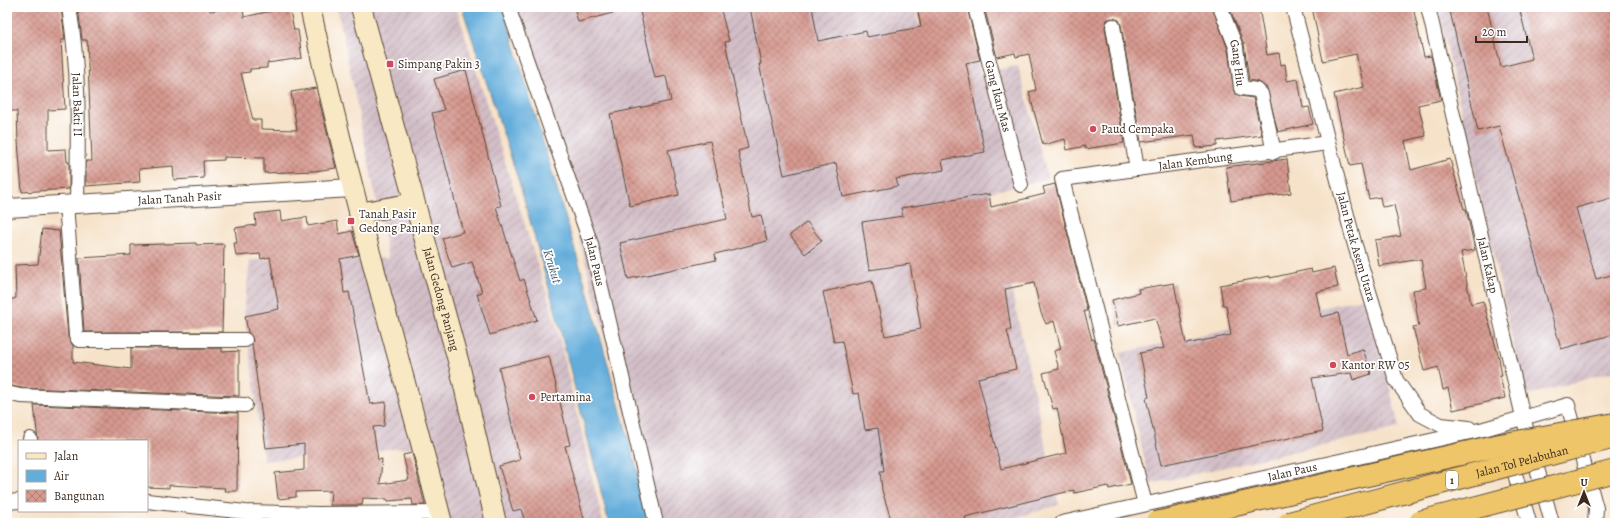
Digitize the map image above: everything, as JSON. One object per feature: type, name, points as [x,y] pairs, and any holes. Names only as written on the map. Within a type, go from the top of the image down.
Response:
[{"type":"highway","points":[[1156,523],[1500,445],[1615,424]]},
{"type":"highway","name":"Jalan Tol Pelabuhan","points":[[1289,523],[1615,437]]},
{"type":"highway","points":[[1420,522],[1615,471]]},
{"type":"main road","points":[[310,7],[352,188],[426,457],[440,518]]},
{"type":"main road","name":"Jalan Gedong Panjang","points":[[361,7],[459,364],[496,523]]},
{"type":"main road","points":[[359,212],[414,203]]},
{"type":"street","name":"Jalan Bakti II","points":[[69,7],[73,33],[78,123],[72,203],[76,336],[79,340],[245,340]]},
{"type":"street","name":"Jalan Paus","points":[[508,7],[591,244],[656,523]]},
{"type":"street","name":"Gang Ikan Mas","points":[[975,7],[1021,185]]},
{"type":"street","name":"Gang Hiu","points":[[1220,7],[1236,47],[1241,88],[1257,90],[1261,94],[1274,152]]},
{"type":"street","name":"Jalan Petak Asem Utara","points":[[1293,7],[1354,242],[1396,380],[1420,414],[1441,425],[1484,429]]},
{"type":"street","name":"Jalan Kakap","points":[[1428,7],[1523,417],[1552,523]]},
{"type":"street","points":[[1113,26],[1137,169]]},
{"type":"street","name":"Jalan Kembung","points":[[1145,504],[1062,179],[1274,152],[1328,143]]},
{"type":"street","name":"Jalan Tanah Pasir","points":[[7,208],[72,203],[352,188]]},
{"type":"street","points":[[7,393],[20,396],[245,405]]},
{"type":"street","name":"Jalan Paus","points":[[1062,523],[1484,429],[1568,405],[1596,508],[1595,523]]},
{"type":"street","points":[[1500,424],[1533,523]]},
{"type":"street","points":[[7,502],[18,501]]},
{"type":"street","points":[[148,501],[317,518],[440,518]]},
{"type":"shaded area","points":[[337,7],[456,7],[555,320],[603,523],[442,523],[423,446],[264,461],[244,311],[250,260],[388,258]]},
{"type":"shaded area","points":[[515,7],[915,7],[918,24],[966,16],[980,73],[1018,66],[1048,179],[990,192],[1059,505],[995,523],[654,523],[566,188]]},
{"type":"shaded area","points":[[1438,7],[1615,7],[1615,371],[1525,396]]},
{"type":"shaded area","points":[[1369,297],[1399,428],[1150,484],[1120,353]]},
{"type":"water","name":"Krukut","points":[[462,7],[503,7],[591,304],[652,523],[609,523],[556,313],[520,185]]},
{"type":"building","points":[[7,7],[61,7],[65,40],[61,40],[65,109],[48,110],[48,150],[66,149],[67,162],[69,162],[69,189],[22,192],[17,111],[7,111]]},
{"type":"building","points":[[78,7],[122,7],[122,11],[142,7],[209,7],[210,11],[243,8],[244,17],[289,7],[294,30],[298,30],[302,58],[267,63],[267,68],[250,69],[250,72],[241,73],[253,120],[261,120],[261,129],[297,130],[291,92],[316,88],[336,168],[314,171],[264,173],[264,158],[224,157],[224,160],[203,161],[204,178],[174,180],[173,166],[139,169],[140,182],[86,186],[86,161],[92,161],[87,40],[82,40]]},
{"type":"building","points":[[574,7],[617,7],[617,12],[578,22]]},
{"type":"building","points":[[639,7],[720,7],[729,41],[725,42],[748,148],[738,151],[752,217],[761,215],[767,241],[715,254],[716,260],[628,279],[620,243],[727,219],[710,141],[668,150],[679,195],[630,206],[610,114],[671,101],[666,76],[655,78]]},
{"type":"building","points":[[750,7],[812,7],[818,41],[866,31],[867,37],[921,27],[917,7],[967,7],[980,60],[966,63],[985,152],[942,160],[944,170],[896,179],[898,186],[843,197],[836,163],[784,175],[759,64],[761,64]]},
{"type":"building","points":[[984,7],[1212,7],[1228,49],[1234,92],[1240,96],[1253,98],[1262,135],[1217,141],[1217,146],[1196,148],[1194,135],[1141,142],[1121,25],[1119,20],[1112,18],[1107,20],[1105,27],[1124,143],[1085,149],[1085,146],[1067,150],[1065,139],[1043,145],[1029,92],[1036,90],[1029,54],[1016,57],[1015,53],[997,57]]},
{"type":"building","points":[[1229,7],[1259,7],[1267,55],[1279,53],[1281,65],[1285,64],[1287,81],[1298,79],[1303,108],[1309,107],[1313,124],[1278,132],[1267,88],[1259,82],[1249,80],[1244,44]]},
{"type":"building","points":[[1312,7],[1413,7],[1424,57],[1431,56],[1441,100],[1418,105],[1426,136],[1405,141],[1411,170],[1450,159],[1464,209],[1466,209],[1475,250],[1461,252],[1471,304],[1483,301],[1499,358],[1502,376],[1500,376],[1505,398],[1453,410],[1448,388],[1443,390],[1438,367],[1424,371],[1413,327],[1419,326],[1413,290],[1426,288],[1421,259],[1379,266],[1375,240],[1401,236],[1394,205],[1382,207],[1380,197],[1369,199],[1361,164],[1350,166],[1334,94],[1364,87],[1356,54],[1323,61]]},
{"type":"building","points":[[1449,7],[1487,7],[1501,67],[1532,59],[1519,7],[1615,7],[1615,197],[1576,208],[1596,279],[1615,274],[1615,334],[1561,349],[1499,126],[1478,131]]},
{"type":"building","points":[[466,70],[501,206],[496,207],[520,281],[524,279],[537,320],[490,335],[477,294],[482,292],[472,262],[452,268],[442,238],[463,232],[432,113],[444,110],[434,79]]},
{"type":"building","points":[[1287,159],[1291,193],[1231,201],[1226,167]]},
{"type":"building","points":[[1055,184],[1087,311],[1084,311],[1092,340],[1094,339],[1131,484],[1109,489],[1108,486],[1074,493],[1074,490],[965,517],[967,523],[892,523],[882,490],[880,471],[884,471],[878,428],[865,430],[859,393],[853,394],[842,341],[834,342],[823,292],[872,281],[885,336],[921,329],[910,264],[869,270],[862,222],[903,216],[901,208],[989,194],[991,207],[1045,194],[1043,187]],"holes":[[[1034,283],[1041,313],[1046,324],[1054,321],[1061,349],[1054,351],[1059,369],[1043,373],[1053,409],[1057,408],[1066,453],[1001,469],[978,378],[1016,369],[1007,330],[1011,330],[1005,289]]]},
{"type":"building","points":[[280,211],[281,221],[307,217],[308,226],[337,221],[339,234],[352,231],[359,255],[340,259],[344,293],[349,292],[370,404],[386,402],[384,426],[373,427],[378,460],[382,459],[380,484],[409,480],[403,455],[412,453],[425,505],[413,505],[412,499],[388,501],[387,499],[363,498],[362,505],[330,505],[331,491],[296,492],[296,497],[278,499],[275,473],[304,470],[304,444],[266,448],[252,344],[253,340],[248,332],[245,316],[279,309],[270,257],[261,259],[260,254],[236,256],[234,243],[237,243],[235,228],[256,225],[255,214]]},
{"type":"building","points":[[807,222],[822,241],[805,254],[790,235]]},
{"type":"building","points":[[42,229],[59,231],[68,337],[73,346],[73,362],[131,369],[131,348],[222,348],[222,352],[239,351],[239,396],[21,388],[7,385],[7,301],[16,298],[15,265],[38,264]]},
{"type":"building","points":[[196,243],[196,245],[224,244],[222,332],[84,332],[79,258],[131,255],[131,245]]},
{"type":"building","points":[[1334,268],[1338,287],[1316,292],[1321,317],[1338,313],[1347,354],[1363,349],[1371,374],[1353,380],[1351,373],[1312,378],[1323,431],[1161,465],[1146,398],[1149,397],[1140,353],[1164,348],[1155,318],[1118,326],[1112,300],[1139,293],[1138,289],[1174,283],[1186,344],[1231,335],[1226,305],[1223,305],[1220,285],[1270,276],[1270,278],[1311,269],[1312,273]]},
{"type":"building","points":[[549,356],[570,445],[565,446],[585,523],[525,523],[521,509],[513,511],[499,466],[520,460],[499,368]]},
{"type":"building","points":[[34,405],[238,413],[237,491],[224,491],[225,488],[169,485],[169,488],[148,487],[148,440],[38,440]]},
{"type":"place","name":"Simpang Pakin 3","points":[[390,64]]},
{"type":"place","name":"Paud Cempaka","points":[[1093,129]]},
{"type":"place","name":"Tanah Pasir Gedong Panjang","points":[[351,221]]},
{"type":"place","name":"Kantor RW 05","points":[[1333,365]]},
{"type":"place","name":"Pertamina","points":[[532,397]]}]
